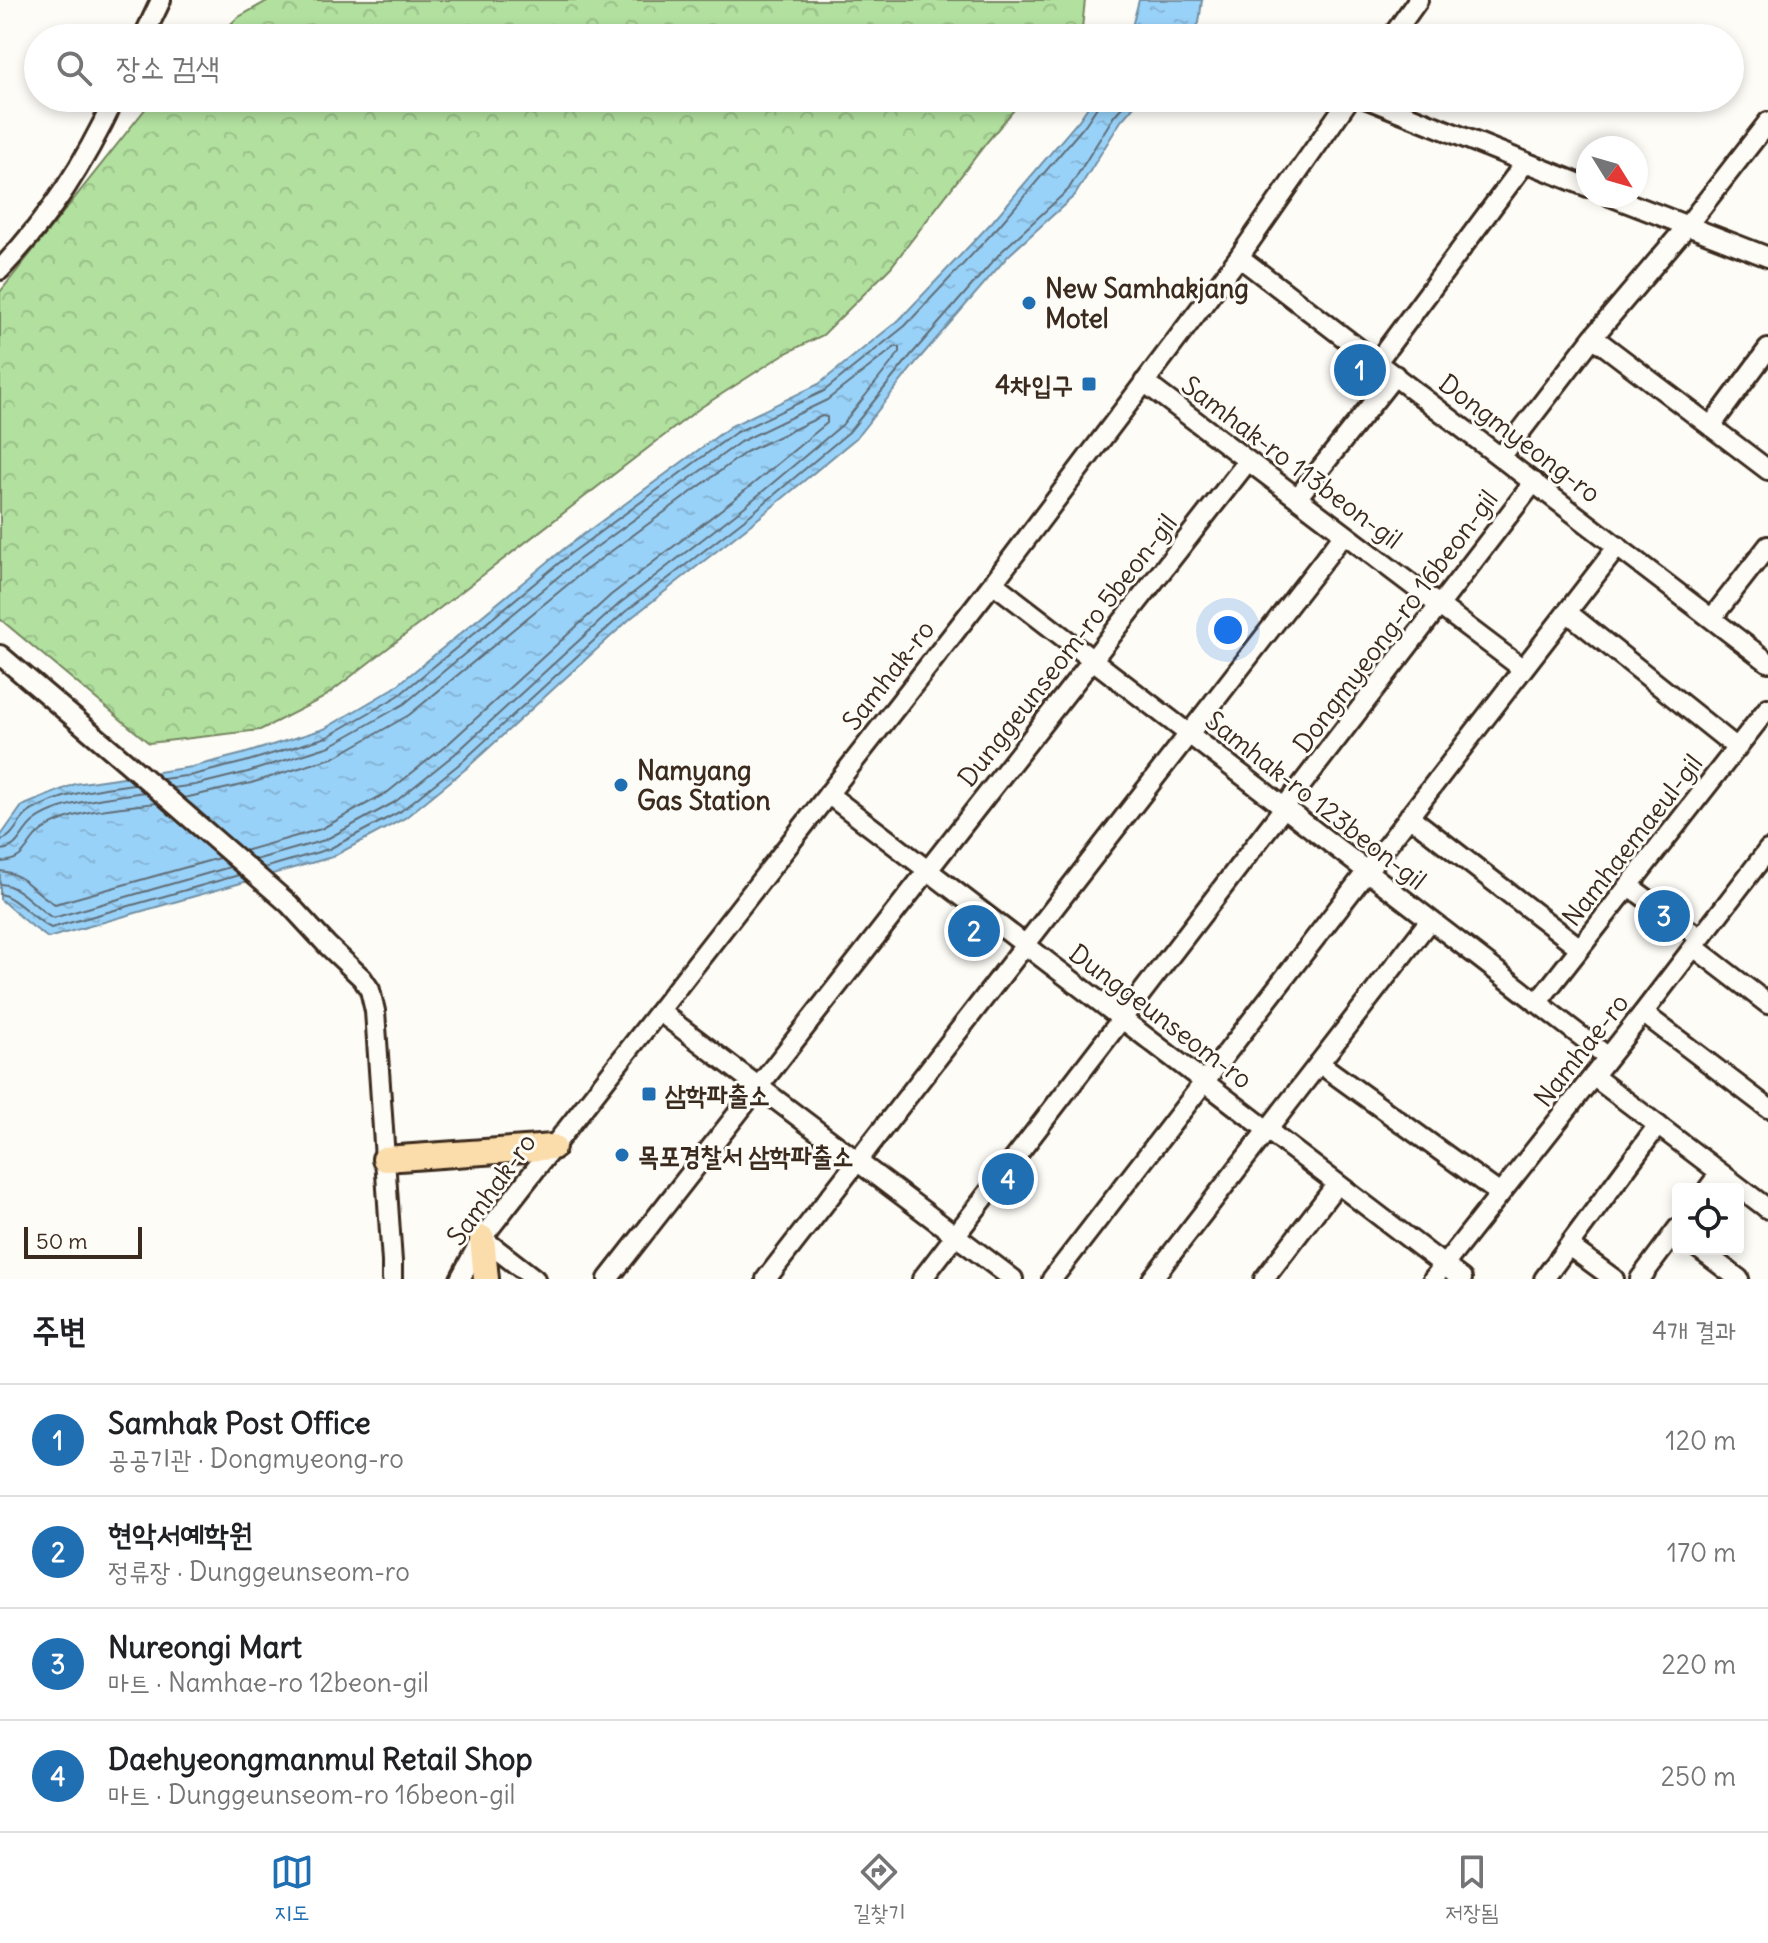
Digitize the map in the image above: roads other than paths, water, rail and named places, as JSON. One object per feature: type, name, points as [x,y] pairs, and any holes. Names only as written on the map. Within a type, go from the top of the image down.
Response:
[{"type":"main road","points":[[385,1159],[553,1147]]},
{"type":"main road","points":[[482,1238],[486,1279]]},
{"type":"street","points":[[150,24],[161,0]]},
{"type":"street","points":[[1401,24],[1418,0]]},
{"type":"street","points":[[0,270],[37,228],[72,180],[108,112]]},
{"type":"street","name":"Samhak-ro","points":[[460,1279],[482,1238],[993,583],[1239,257],[1340,112]]},
{"type":"street","points":[[1399,112],[1576,182]]},
{"type":"street","points":[[1501,457],[1593,337],[1687,226],[1768,122]]},
{"type":"street","points":[[1377,362],[1525,163]]},
{"type":"street","points":[[1641,208],[1768,257]]},
{"type":"street","name":"Dongmyeong-ro","points":[[1239,257],[1768,662]]},
{"type":"street","points":[[1593,337],[1768,470]]},
{"type":"street","points":[[1711,426],[1768,349]]},
{"type":"street","points":[[1297,498],[1395,375]]},
{"type":"street","name":"Samhak-ro 113beon-gil","points":[[1144,382],[1523,669]]},
{"type":"street","name":"Dunggeunseom-ro 5beon-gil","points":[[608,1279],[1248,461]]},
{"type":"street","name":"Dongmyeong-ro 16beon-gil","points":[[922,1279],[1534,482]]},
{"type":"street","points":[[766,1279],[1344,534]]},
{"type":"street","points":[[1052,1279],[1618,546]]},
{"type":"street","points":[[1712,618],[1768,546]]},
{"type":"street","name":"Samhak-ro 123beon-gil","points":[[993,583],[1608,1057]]},
{"type":"street","points":[[1567,612],[1737,748]]},
{"type":"street","points":[[0,655],[269,887],[354,969],[370,990],[375,1011],[392,1279]]},
{"type":"street","name":"Namhaemaeul-gil","points":[[1537,1003],[1768,708]]},
{"type":"street","name":"Dunggeunseom-ro","points":[[828,794],[1337,1184],[1438,1272],[1462,1279]]},
{"type":"street","points":[[1409,816],[1580,948]]},
{"type":"street","name":"Namhae-ro","points":[[1438,1272],[1768,850]]},
{"type":"street","points":[[1629,886],[1766,997]]},
{"type":"street","points":[[1152,1279],[1430,920]]},
{"type":"street","points":[[660,1012],[1013,1279]]},
{"type":"street","points":[[1643,1013],[1768,1108]]},
{"type":"street","points":[[1319,1063],[1500,1194]]},
{"type":"street","points":[[1593,1076],[1768,1209]]},
{"type":"street","points":[[1544,1279],[1658,1125]]},
{"type":"street","points":[[1712,1183],[1720,1173]]},
{"type":"street","points":[[1264,1279],[1337,1184]]},
{"type":"street","points":[[1640,1279],[1672,1237]]},
{"type":"street","points":[[482,1238],[535,1279]]},
{"type":"street","points":[[1569,1246],[1614,1279]]},
{"type":"street","points":[[1707,1255],[1739,1279]]},
{"type":"water","points":[[1139,0],[1202,0],[1198,24],[1133,24]]},
{"type":"water","points":[[1084,112],[1129,112],[1075,195],[1008,256],[918,360],[856,438],[631,618],[468,767],[405,818],[332,857],[48,938],[0,899],[0,837],[22,806],[75,784],[192,767],[324,729],[394,688],[565,548],[731,426],[819,384],[899,320],[992,222]]},
{"type":"place","name":"New Samhakjang Motel","points":[[1029,303]]},
{"type":"place","name":"Samhak Post Office","points":[[1360,370]]},
{"type":"place","name":"4차입구","points":[[1089,384]]},
{"type":"place","name":"Namyang Gas Station","points":[[621,785]]},
{"type":"place","name":"Nureongi Mart","points":[[1664,916]]},
{"type":"place","name":"현악서예학원","points":[[974,931]]},
{"type":"place","name":"삼학파출소","points":[[649,1094]]},
{"type":"place","name":"목포경찰서 삼학파출소","points":[[622,1155]]},
{"type":"place","name":"Daehyeongmanmul Retail Shop","points":[[1008,1179]]}]
